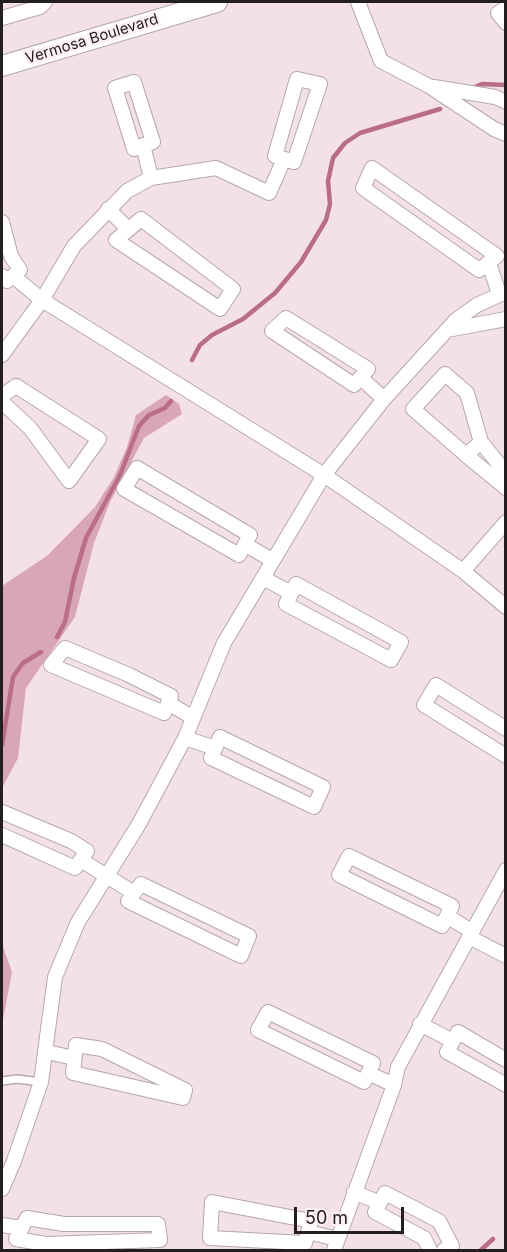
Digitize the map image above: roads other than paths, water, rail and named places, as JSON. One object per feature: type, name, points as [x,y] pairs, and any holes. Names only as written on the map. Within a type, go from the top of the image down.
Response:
[{"type":"main road","name":"Vermosa Boulevard","points":[[2,66],[217,2]]},
{"type":"street","points":[[2,18],[40,7],[45,2]]},
{"type":"street","points":[[358,2],[381,60],[429,86],[494,129],[506,134]]},
{"type":"street","points":[[506,8],[498,13],[506,23]]},
{"type":"street","points":[[297,79],[320,84],[294,162],[284,159],[275,156],[297,79]]},
{"type":"street","points":[[429,86],[495,97],[506,102]]},
{"type":"street","points":[[143,146],[152,178]]},
{"type":"street","points":[[2,355],[42,300],[74,246],[127,191],[152,178],[216,168],[268,193],[284,159]]},
{"type":"street","points":[[372,168],[497,256],[489,263],[479,270],[363,188],[372,168]]},
{"type":"street","points":[[108,209],[128,230]]},
{"type":"street","points":[[141,219],[233,289],[220,309],[116,240],[128,230],[141,219]]},
{"type":"street","points":[[2,222],[11,256],[21,270],[8,276]]},
{"type":"street","points":[[2,1189],[41,1082],[47,1052],[55,977],[78,922],[138,824],[185,738],[224,643],[324,475],[384,399],[466,312],[502,293],[489,263]]},
{"type":"street","points":[[8,276],[42,300],[324,475],[463,571],[506,607]]},
{"type":"street","points":[[286,318],[368,369],[361,378],[354,385],[272,331],[286,318]]},
{"type":"street","points":[[447,330],[506,319]]},
{"type":"street","points":[[408,373],[428,392]]},
{"type":"street","points":[[506,473],[481,442],[468,393],[445,374],[413,409],[506,488]]},
{"type":"street","points":[[361,378],[384,399]]},
{"type":"street","points":[[16,386],[99,439],[69,481],[30,428],[3,395],[16,386]]},
{"type":"street","points":[[466,455],[481,442]]},
{"type":"street","points":[[137,468],[250,535],[246,545],[239,555],[124,489],[137,468]]},
{"type":"street","points":[[463,571],[506,522]]},
{"type":"street","points":[[246,545],[272,560]]},
{"type":"street","points":[[263,578],[291,593]]},
{"type":"street","points":[[296,584],[401,642],[391,660],[286,604],[291,593],[296,584]]},
{"type":"street","points":[[65,648],[129,675],[171,696],[168,703],[164,713],[51,665],[65,648]]},
{"type":"street","points":[[506,729],[436,685],[424,705],[506,756]]},
{"type":"street","points":[[168,703],[192,717]]},
{"type":"street","points":[[220,737],[323,787],[314,807],[211,758],[215,748],[220,737]]},
{"type":"street","points":[[185,738],[215,748]]},
{"type":"street","points":[[2,812],[71,841],[87,851],[75,868],[2,835]]},
{"type":"street","points":[[349,856],[452,906],[447,916],[442,926],[339,875],[349,856]]},
{"type":"street","points":[[81,860],[134,893]]},
{"type":"street","points":[[308,1232],[335,1245],[394,1085],[398,1067],[506,870]]},
{"type":"street","points":[[141,884],[249,936],[241,956],[128,901],[134,893],[141,884]]},
{"type":"street","points":[[447,916],[470,934],[506,956]]},
{"type":"street","points":[[268,1012],[373,1063],[368,1073],[364,1082],[258,1030],[268,1012]]},
{"type":"street","points":[[420,1024],[453,1041]]},
{"type":"street","points":[[506,1060],[458,1032],[447,1052],[506,1085]]},
{"type":"street","points":[[76,1045],[102,1049],[185,1090],[183,1098],[73,1073],[74,1058],[76,1045]]},
{"type":"street","points":[[47,1052],[74,1058]]},
{"type":"street","points":[[368,1073],[394,1085]]},
{"type":"street","points":[[354,1192],[380,1203]]},
{"type":"street","points":[[430,1251],[424,1238],[375,1212],[385,1193],[439,1221],[452,1246],[444,1251]]},
{"type":"street","points":[[212,1202],[311,1221],[308,1232],[305,1243],[210,1238],[212,1202]]},
{"type":"street","points":[[27,1218],[64,1224],[158,1224],[160,1240],[46,1244],[16,1239],[22,1228],[27,1218]]},
{"type":"street","points":[[2,1225],[22,1228]]},
{"type":"lane","points":[[2,1081],[17,1079],[41,1082]]},
{"type":"waterway","points":[[473,88],[482,84],[506,85]]},
{"type":"waterway","points":[[192,360],[200,345],[212,335],[243,319],[275,293],[301,262],[326,220],[330,204],[328,181],[333,158],[345,143],[360,133],[440,109]]},
{"type":"waterway","points":[[57,637],[65,622],[74,578],[86,538],[120,475],[139,426],[149,415],[165,408],[171,401]]},
{"type":"waterway","points":[[2,745],[13,677],[23,663],[41,652]]},
{"type":"waterway","points":[[481,1250],[493,1239]]}]
